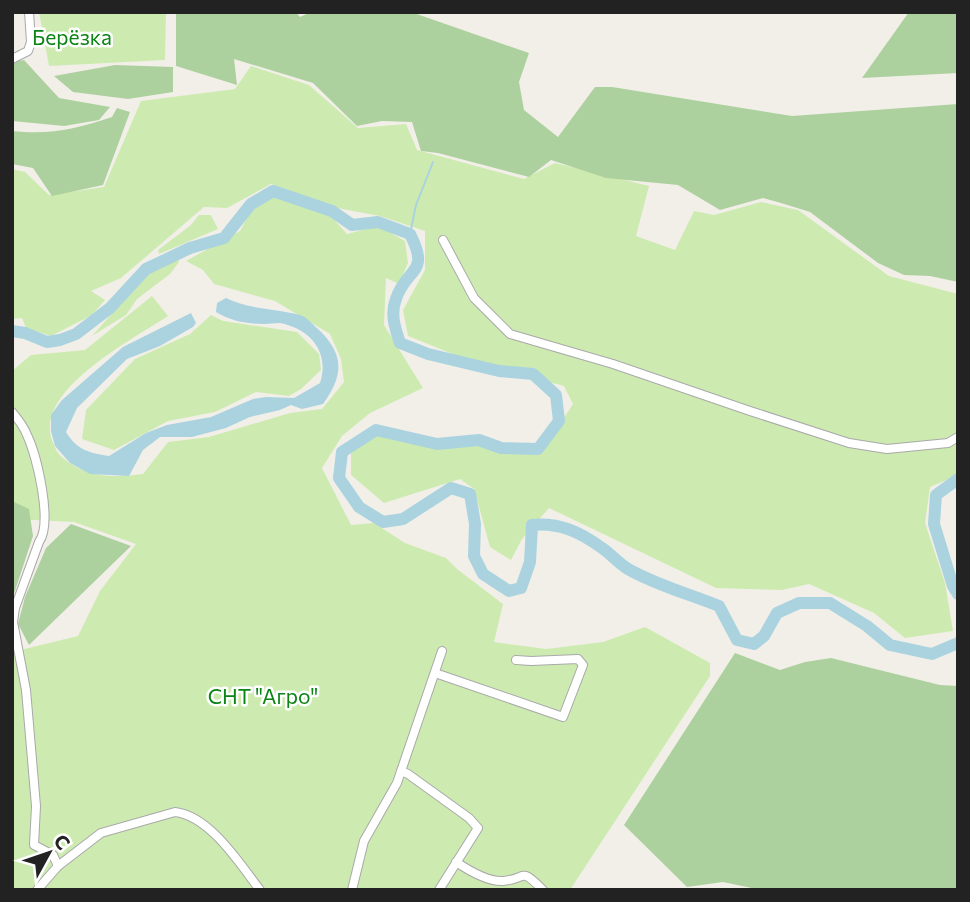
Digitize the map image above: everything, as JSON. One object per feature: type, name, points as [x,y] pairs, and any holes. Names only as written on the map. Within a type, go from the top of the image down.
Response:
[{"type":"street","points":[[12,60],[28,51],[31,42],[30,12]]},
{"type":"street","points":[[443,240],[474,298],[510,334],[613,364],[849,443],[887,449],[948,443],[958,437]]},
{"type":"street","points":[[12,412],[27,434],[38,470],[43,510],[44,534],[15,608],[13,622],[26,690],[36,806],[34,845],[53,855],[58,866]]},
{"type":"street","points":[[352,890],[364,841],[390,800],[442,651]]},
{"type":"street","points":[[435,673],[563,717],[582,662],[579,659],[531,662],[516,660]]},
{"type":"street","points":[[401,771],[478,828],[477,834],[439,890]]},
{"type":"street","points":[[37,890],[58,866],[101,833],[175,812],[186,813],[216,835],[257,887]]},
{"type":"street","points":[[456,862],[488,878],[503,881],[521,874],[526,875],[543,890]]},
{"type":"green space","name":"Берёзка","points":[[39,12],[166,12],[165,60],[49,66]]},
{"type":"green space","points":[[176,12],[296,12],[300,17],[311,12],[411,12],[529,53],[519,82],[524,110],[558,137],[595,87],[612,87],[792,116],[958,104],[958,282],[930,276],[904,275],[878,263],[810,212],[763,198],[720,210],[678,185],[606,178],[551,160],[529,177],[421,151],[412,122],[382,121],[357,126],[313,83],[234,59],[237,85],[176,66]]},
{"type":"green space","points":[[909,12],[958,12],[958,73],[862,78]]},
{"type":"green space","points":[[24,60],[59,98],[110,107],[99,120],[64,126],[12,121],[12,62]]},
{"type":"green space","points":[[115,65],[173,67],[173,92],[128,99],[73,92],[54,76]]},
{"type":"green space","points":[[251,66],[309,85],[358,128],[406,124],[417,150],[524,179],[555,163],[649,186],[636,236],[675,250],[694,211],[714,215],[761,202],[798,210],[889,276],[958,294],[958,475],[930,487],[925,523],[945,583],[953,631],[905,638],[874,613],[809,584],[782,590],[716,588],[549,508],[522,539],[511,560],[490,547],[474,489],[460,479],[384,503],[351,475],[351,451],[375,434],[411,440],[474,441],[540,454],[573,404],[564,386],[465,359],[408,336],[403,310],[425,270],[425,231],[380,216],[337,208],[271,184],[227,208],[204,207],[121,278],[91,291],[105,300],[92,315],[51,336],[26,328],[22,318],[12,319],[12,169],[25,172],[49,195],[104,187],[141,101],[235,89]]},
{"type":"green space","points":[[117,108],[130,112],[103,185],[52,196],[33,168],[12,164],[12,131],[39,132],[74,128],[112,117]]},
{"type":"green space","name":"СНТ \"Агро\"","points":[[275,195],[330,215],[347,234],[378,226],[405,241],[408,263],[399,284],[386,278],[384,325],[423,388],[370,413],[342,436],[322,468],[351,525],[374,523],[405,543],[446,558],[503,604],[494,642],[546,649],[603,642],[645,627],[710,663],[710,676],[570,890],[12,890],[12,652],[78,636],[100,591],[136,544],[74,522],[12,519],[12,371],[31,355],[85,350],[152,296],[168,316],[88,370],[69,388],[56,406],[50,426],[54,445],[61,456],[81,470],[101,475],[143,474],[168,442],[209,437],[290,413],[322,409],[344,382],[341,359],[330,334],[275,301],[214,284],[203,270],[186,261],[240,231],[253,207]]},
{"type":"green space","points":[[199,215],[211,215],[218,229],[159,254],[158,250],[191,225]]},
{"type":"green space","points":[[178,259],[179,262],[170,274],[137,299],[126,315],[92,336],[149,272]]},
{"type":"green space","points":[[211,315],[223,321],[297,332],[319,354],[321,370],[301,389],[289,396],[256,392],[215,412],[168,421],[114,450],[82,439],[86,410],[135,359],[190,334]]},
{"type":"green space","points":[[12,501],[29,509],[33,536],[12,600]]},
{"type":"green space","points":[[71,524],[131,546],[29,645],[18,624],[25,597],[46,548]]},
{"type":"green space","points":[[735,653],[780,670],[831,658],[940,685],[958,686],[958,890],[761,890],[723,882],[687,887],[624,825]]},
{"type":"water","points":[[226,298],[244,305],[303,316],[326,338],[337,356],[338,374],[323,404],[302,409],[291,405],[192,437],[160,437],[143,450],[129,476],[90,474],[70,463],[55,446],[51,431],[51,415],[62,400],[123,347],[191,313],[196,323],[193,327],[160,346],[127,359],[77,408],[66,432],[79,447],[109,456],[146,433],[167,425],[211,417],[253,399],[294,398],[320,383],[320,352],[309,337],[280,323],[245,323],[216,312],[217,303]]},
{"type":"waterway","points":[[410,234],[416,205],[433,162]]},
{"type":"waterway","points":[[12,331],[47,342],[76,334],[110,308],[146,269],[190,248],[224,238],[251,204],[273,191],[332,211],[352,225],[378,222],[410,234],[418,257],[415,270],[400,289],[394,305],[394,321],[400,343],[428,354],[499,371],[533,374],[556,395],[559,421],[538,449],[501,448],[479,440],[437,444],[376,430],[342,452],[339,478],[359,507],[383,522],[403,519],[451,488],[470,494],[475,524],[474,556],[483,574],[509,591],[521,588],[530,562],[532,525],[551,525],[586,537],[624,567],[639,575],[719,606],[737,640],[754,644],[764,636],[777,613],[799,603],[830,603],[867,626],[890,645],[932,654],[958,643]]},
{"type":"waterway","points":[[958,479],[936,495],[934,524],[953,586],[958,594]]}]
